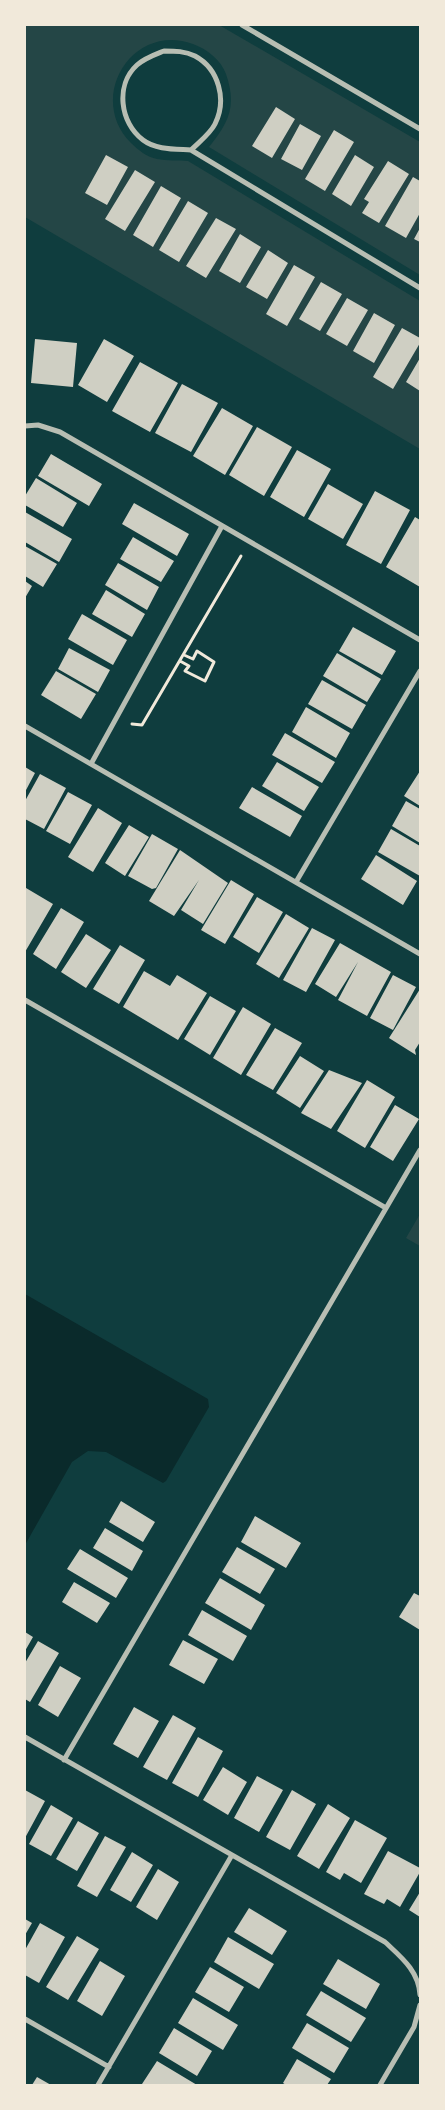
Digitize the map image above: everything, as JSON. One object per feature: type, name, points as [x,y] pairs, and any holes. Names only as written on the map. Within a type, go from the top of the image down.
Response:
[{"type":"street","points":[[242,25],[420,129]]},
{"type":"street","points":[[191,150],[215,125],[220,110],[221,94],[217,79],[208,66],[195,56],[180,52],[164,51],[149,56],[136,66],[126,80],[122,96],[124,113],[131,128],[143,140],[158,147],[191,150],[420,288]]},
{"type":"street","points":[[25,426],[38,426],[60,432],[420,640]]},
{"type":"street","points":[[91,764],[222,526]]},
{"type":"street","points":[[296,882],[420,672]]},
{"type":"street","points":[[25,726],[420,954]]},
{"type":"street","points":[[25,1000],[386,1208]]},
{"type":"street","points":[[64,1760],[420,1150]]},
{"type":"street","points":[[25,1737],[385,1942],[410,1966],[420,1984],[420,1995]]},
{"type":"street","points":[[98,2085],[232,1855]]},
{"type":"street","points":[[380,2085],[414,2027],[420,2005]]},
{"type":"street","points":[[25,2019],[109,2067]]},
{"type":"path","points":[[132,724],[142,725],[241,556]]},
{"type":"path","points":[[180,661],[189,666],[185,671],[205,681],[214,662],[197,651],[192,659],[184,654]]},
{"type":"shaded area","points":[[25,25],[219,25],[420,142],[420,275],[209,147],[222,130],[226,121],[231,105],[231,95],[224,69],[213,56],[203,49],[193,44],[171,40],[151,44],[135,54],[122,68],[115,86],[113,105],[118,125],[131,143],[143,153],[157,159],[188,161],[420,301],[420,449],[25,217]]},
{"type":"shaded area","points":[[420,1214],[420,1246],[406,1238]]},
{"type":"shaded area","points":[[25,1294],[208,1399],[209,1407],[166,1481],[163,1483],[106,1452],[88,1451],[72,1462],[25,1545]]},
{"type":"building","points":[[276,107],[295,119],[272,158],[252,146]]},
{"type":"building","points":[[300,124],[321,136],[302,170],[281,159]]},
{"type":"building","points":[[334,130],[354,142],[325,191],[305,179]]},
{"type":"building","points":[[106,155],[128,167],[107,205],[85,193]]},
{"type":"building","points":[[355,155],[374,167],[351,206],[332,194]]},
{"type":"building","points":[[388,161],[409,174],[379,223],[362,213],[369,202],[364,199]]},
{"type":"building","points":[[135,170],[155,182],[125,231],[105,219]]},
{"type":"building","points":[[413,177],[420,181],[420,213],[406,238],[385,226]]},
{"type":"building","points":[[161,186],[181,198],[153,247],[133,235]]},
{"type":"building","points":[[188,201],[208,213],[179,262],[159,250]]},
{"type":"building","points":[[216,218],[236,229],[206,278],[186,266]]},
{"type":"building","points":[[420,228],[420,242],[414,239]]},
{"type":"building","points":[[240,234],[261,247],[240,283],[219,271]]},
{"type":"building","points":[[268,250],[288,263],[267,299],[246,287]]},
{"type":"building","points":[[294,265],[315,277],[287,326],[266,314]]},
{"type":"building","points":[[321,282],[342,294],[320,331],[299,319]]},
{"type":"building","points":[[347,298],[368,310],[347,346],[326,334]]},
{"type":"building","points":[[374,313],[395,325],[374,363],[353,351]]},
{"type":"building","points":[[402,328],[420,338],[420,343],[393,389],[373,377]]},
{"type":"building","points":[[35,339],[77,343],[73,387],[31,383]]},
{"type":"building","points":[[104,339],[134,356],[107,402],[78,385]]},
{"type":"building","points":[[420,358],[420,391],[406,382]]},
{"type":"building","points":[[140,362],[178,383],[150,432],[112,411]]},
{"type":"building","points":[[182,384],[218,403],[191,452],[155,433]]},
{"type":"building","points":[[222,408],[253,426],[225,475],[193,456]]},
{"type":"building","points":[[257,427],[292,447],[264,496],[229,475]]},
{"type":"building","points":[[297,450],[331,469],[304,517],[270,497]]},
{"type":"building","points":[[51,454],[102,484],[89,506],[38,476]]},
{"type":"building","points":[[36,478],[77,503],[63,527],[25,505],[25,496]]},
{"type":"building","points":[[328,484],[363,504],[343,539],[308,519]]},
{"type":"building","points":[[375,491],[410,510],[381,564],[346,545]]},
{"type":"building","points":[[134,503],[189,534],[177,556],[122,524]]},
{"type":"building","points":[[25,512],[72,539],[59,562],[25,542]]},
{"type":"building","points":[[415,517],[420,520],[420,587],[386,567]]},
{"type":"building","points":[[133,537],[174,561],[161,582],[120,559]]},
{"type":"building","points":[[25,546],[57,564],[43,587],[25,576]]},
{"type":"building","points":[[118,563],[159,587],[147,610],[105,585]]},
{"type":"building","points":[[25,581],[32,586],[25,598]]},
{"type":"building","points":[[106,590],[145,614],[132,637],[92,614]]},
{"type":"building","points":[[82,614],[127,640],[113,665],[68,639]]},
{"type":"building","points":[[353,627],[396,651],[382,675],[339,651]]},
{"type":"building","points":[[69,648],[110,670],[98,692],[58,669]]},
{"type":"building","points":[[337,653],[381,679],[367,702],[323,676]]},
{"type":"building","points":[[56,671],[96,694],[81,719],[41,695]]},
{"type":"building","points":[[322,680],[366,705],[352,729],[308,704]]},
{"type":"building","points":[[306,707],[350,733],[336,758],[292,732]]},
{"type":"building","points":[[285,733],[335,762],[322,783],[272,755]]},
{"type":"building","points":[[277,762],[319,787],[304,811],[262,786]]},
{"type":"building","points":[[25,767],[35,773],[25,792]]},
{"type":"building","points":[[420,771],[420,806],[404,796]]},
{"type":"building","points":[[40,774],[66,788],[44,829],[25,819],[25,801]]},
{"type":"building","points":[[252,787],[302,816],[290,837],[239,808]]},
{"type":"building","points":[[68,792],[92,805],[70,844],[46,831]]},
{"type":"building","points":[[406,801],[420,809],[420,843],[392,826]]},
{"type":"building","points":[[98,808],[122,823],[93,872],[68,857]]},
{"type":"building","points":[[129,825],[149,837],[125,876],[105,863]]},
{"type":"building","points":[[391,829],[420,846],[420,876],[378,852]]},
{"type":"building","points":[[152,834],[178,849],[156,888],[152,889],[128,876]]},
{"type":"building","points":[[180,850],[228,883],[203,924],[181,910],[199,880],[174,916],[149,901]]},
{"type":"building","points":[[376,855],[417,881],[403,905],[361,879]]},
{"type":"building","points":[[231,880],[254,894],[225,944],[201,930]]},
{"type":"building","points":[[26,888],[53,904],[25,952],[25,891]]},
{"type":"building","points":[[257,897],[283,912],[259,953],[233,937]]},
{"type":"building","points":[[61,908],[84,922],[56,969],[33,954]]},
{"type":"building","points":[[286,914],[309,928],[279,978],[256,964]]},
{"type":"building","points":[[312,928],[335,940],[306,992],[283,980]]},
{"type":"building","points":[[86,934],[111,950],[86,988],[61,972]]},
{"type":"building","points":[[340,943],[391,972],[367,1016],[338,1000],[358,962],[336,997],[315,984]]},
{"type":"building","points":[[120,945],[145,960],[119,1004],[93,989]]},
{"type":"building","points":[[144,971],[170,986],[177,975],[207,993],[178,1040],[123,1007]]},
{"type":"building","points":[[393,975],[416,987],[393,1030],[370,1018]]},
{"type":"building","points":[[420,989],[420,1042],[415,1050],[416,1055],[389,1038]]},
{"type":"building","points":[[210,996],[236,1011],[210,1055],[184,1039]]},
{"type":"building","points":[[243,1007],[271,1024],[241,1075],[213,1058]]},
{"type":"building","points":[[275,1028],[302,1043],[273,1090],[246,1075]]},
{"type":"building","points":[[300,1056],[324,1071],[300,1108],[276,1093]]},
{"type":"building","points":[[329,1070],[362,1083],[331,1129],[301,1113]]},
{"type":"building","points":[[367,1080],[395,1097],[365,1148],[337,1131]]},
{"type":"building","points":[[395,1105],[419,1119],[393,1161],[370,1147]]},
{"type":"building","points":[[121,1501],[155,1522],[143,1542],[109,1522]]},
{"type":"building","points":[[255,1516],[301,1543],[286,1568],[241,1542]]},
{"type":"building","points":[[105,1528],[143,1551],[132,1571],[93,1548]]},
{"type":"building","points":[[237,1547],[275,1569],[260,1594],[222,1572]]},
{"type":"building","points":[[80,1549],[128,1578],[116,1598],[67,1569]]},
{"type":"building","points":[[220,1578],[265,1605],[251,1630],[205,1603]]},
{"type":"building","points":[[74,1582],[110,1603],[97,1623],[62,1602]]},
{"type":"building","points":[[414,1593],[420,1596],[420,1630],[399,1617]]},
{"type":"building","points":[[202,1610],[247,1636],[233,1661],[188,1635]]},
{"type":"building","points":[[25,1632],[33,1637],[25,1651]]},
{"type":"building","points":[[183,1640],[218,1659],[204,1684],[169,1665]]},
{"type":"building","points":[[38,1641],[59,1653],[30,1702],[25,1699],[25,1663]]},
{"type":"building","points":[[60,1666],[81,1678],[58,1717],[38,1705]]},
{"type":"building","points":[[134,1707],[159,1721],[138,1758],[113,1744]]},
{"type":"building","points":[[173,1715],[196,1728],[167,1780],[143,1767]]},
{"type":"building","points":[[198,1737],[223,1751],[198,1797],[172,1783]]},
{"type":"building","points":[[223,1767],[247,1782],[228,1815],[203,1800]]},
{"type":"building","points":[[257,1776],[283,1790],[259,1832],[234,1818]]},
{"type":"building","points":[[25,1790],[45,1801],[25,1838]]},
{"type":"building","points":[[292,1790],[316,1804],[290,1850],[266,1837]]},
{"type":"building","points":[[328,1804],[350,1818],[319,1869],[297,1856]]},
{"type":"building","points":[[51,1805],[73,1818],[51,1856],[29,1844]]},
{"type":"building","points":[[355,1820],[387,1838],[361,1883],[344,1873],[340,1880],[326,1872]]},
{"type":"building","points":[[78,1821],[99,1833],[77,1871],[56,1859]]},
{"type":"building","points":[[105,1836],[126,1847],[97,1897],[77,1886]]},
{"type":"building","points":[[388,1851],[420,1868],[420,1872],[400,1907],[387,1899],[384,1904],[364,1894]]},
{"type":"building","points":[[132,1852],[153,1865],[131,1902],[110,1890]]},
{"type":"building","points":[[158,1869],[179,1882],[157,1920],[136,1907]]},
{"type":"building","points":[[420,1892],[420,1917],[409,1910]]},
{"type":"building","points":[[249,1908],[287,1931],[272,1955],[234,1932]]},
{"type":"building","points":[[25,1919],[32,1923],[25,1935]]},
{"type":"building","points":[[40,1923],[65,1937],[39,1983],[25,1975],[25,1950]]},
{"type":"building","points":[[77,1936],[99,1949],[68,2000],[46,1987]]},
{"type":"building","points":[[228,1937],[274,1964],[259,1989],[214,1962]]},
{"type":"building","points":[[338,1959],[380,1984],[366,2009],[323,1984]]},
{"type":"building","points":[[100,1961],[125,1976],[102,2016],[77,2001]]},
{"type":"building","points":[[210,1967],[244,1987],[229,2012],[195,1992]]},
{"type":"building","points":[[321,1991],[366,2018],[351,2042],[306,2015]]},
{"type":"building","points":[[193,1998],[238,2025],[223,2050],[178,2023]]},
{"type":"building","points":[[307,2023],[349,2048],[334,2073],[292,2048]]},
{"type":"building","points":[[174,2028],[212,2051],[197,2076],[159,2053]]},
{"type":"building","points":[[297,2059],[331,2079],[327,2085],[286,2085],[283,2083]]},
{"type":"building","points":[[157,2061],[197,2085],[142,2084]]},
{"type":"building","points":[[37,2077],[51,2085],[32,2085]]}]
